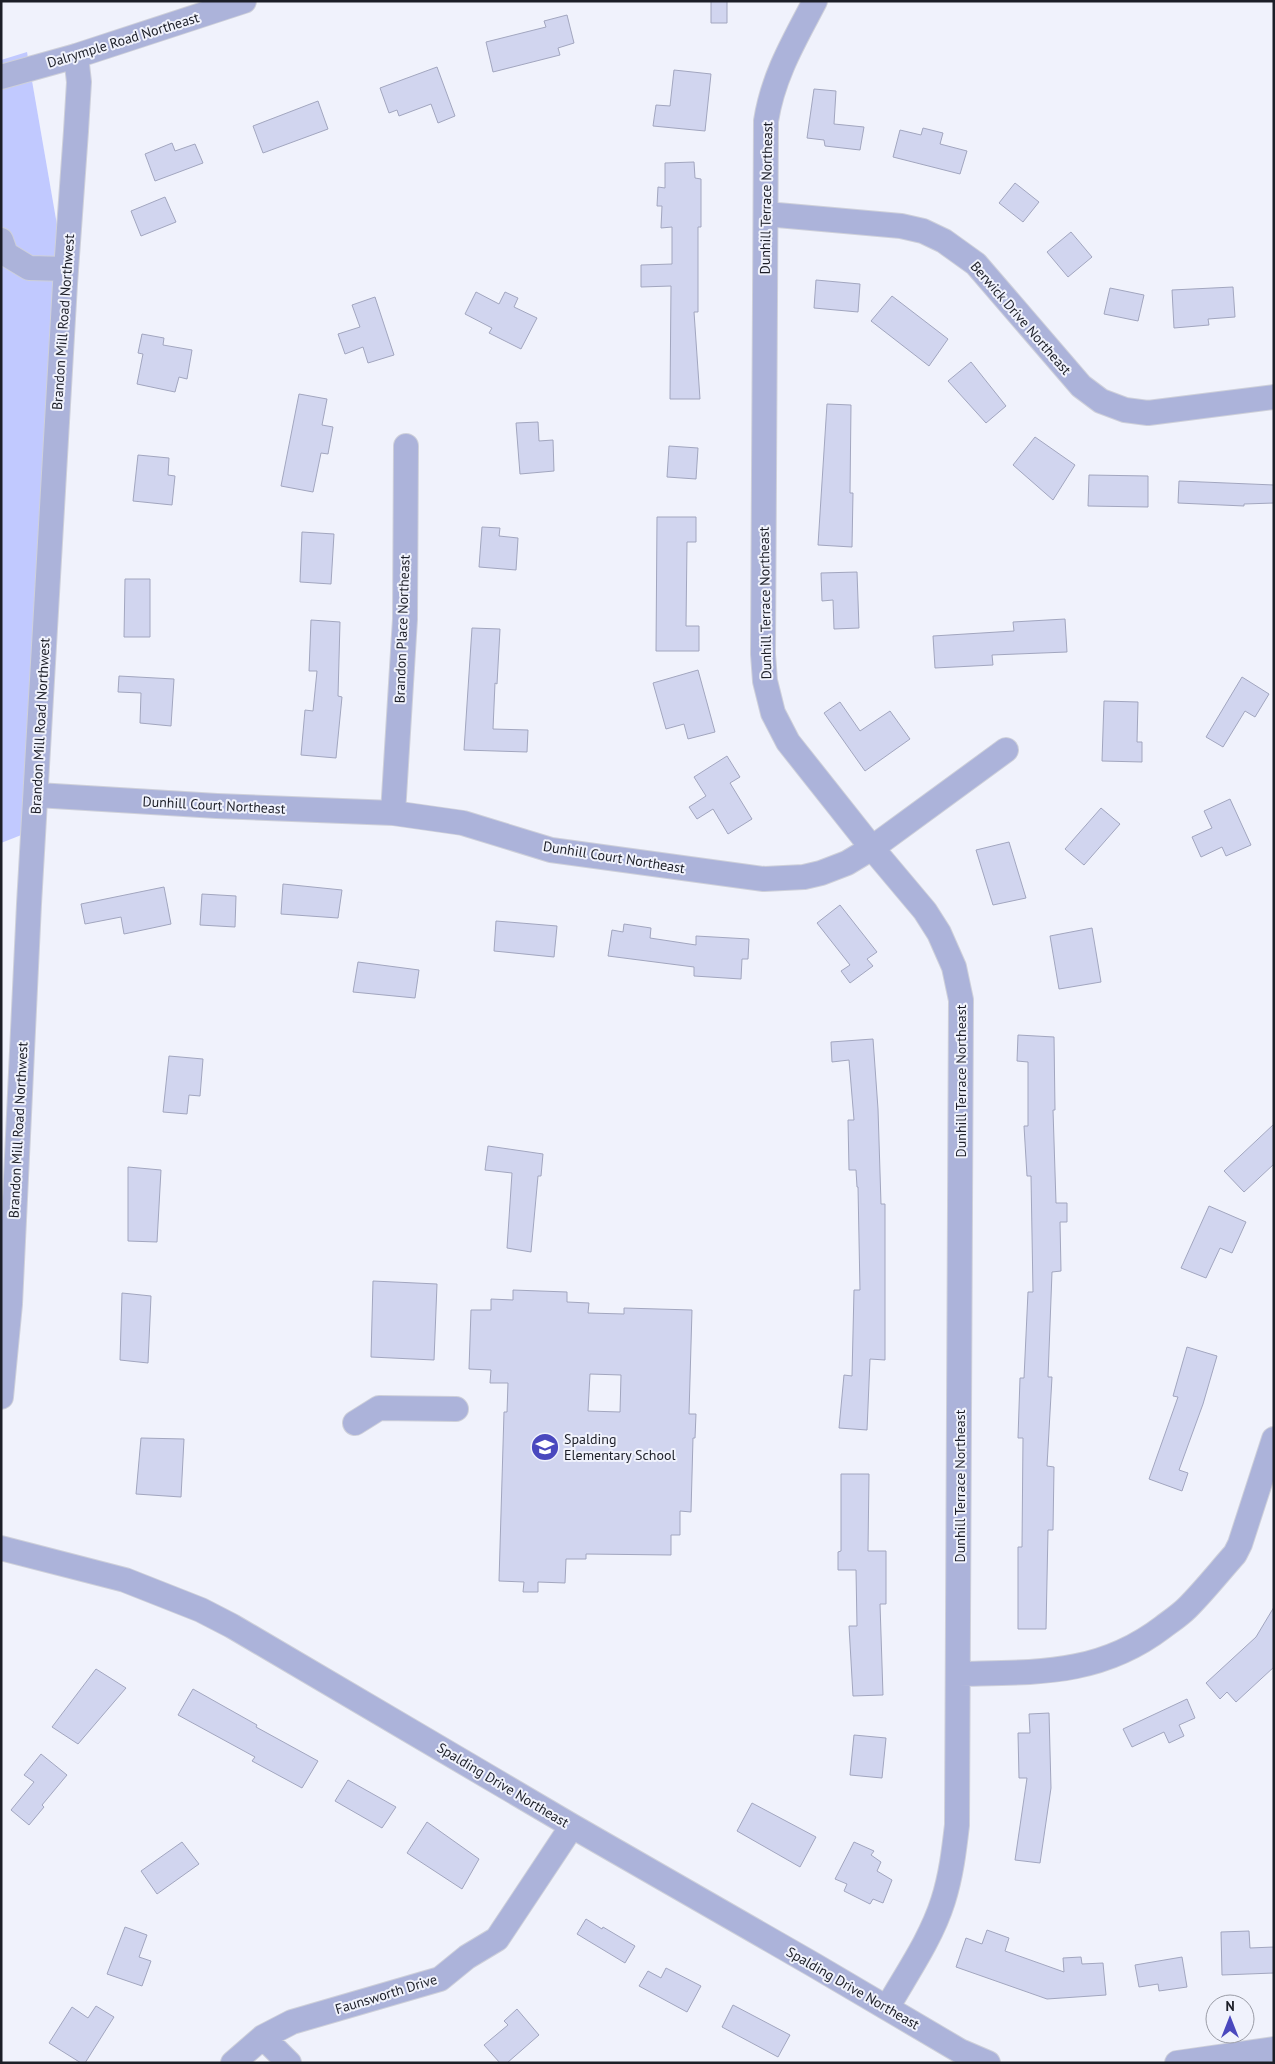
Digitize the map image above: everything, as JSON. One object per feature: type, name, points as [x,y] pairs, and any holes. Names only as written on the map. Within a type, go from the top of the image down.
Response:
[{"type":"street","name":"Dalrymple Road Northeast","points":[[1,77],[76,56],[244,1]]},
{"type":"street","name":"Dunhill Terrace Northeast","points":[[815,1],[786,56],[770,97],[766,121],[763,645],[765,681],[773,713],[788,742],[925,912],[939,933],[954,967],[961,1000],[957,1825],[951,1872],[931,1932],[887,2008]]},
{"type":"street","name":"Brandon Mill Road Northwest","points":[[1,1397],[66,269],[79,82],[76,56]]},
{"type":"street","name":"Berwick Drive Northeast","points":[[766,214],[901,226],[923,231],[944,240],[976,264],[1081,386],[1101,401],[1125,410],[1148,413],[1274,397]]},
{"type":"street","points":[[1,240],[6,254],[30,268],[66,269]]},
{"type":"street","name":"Brandon Place Northeast","points":[[393,813],[405,619],[406,446]]},
{"type":"street","name":"Dunhill Court Northeast","points":[[37,795],[217,806],[393,813],[464,823],[551,850],[764,879],[792,879],[820,873],[847,863],[872,848],[1006,750]]},
{"type":"street","points":[[355,1423],[379,1408],[456,1409]]},
{"type":"street","points":[[959,1674],[1060,1670],[1092,1664],[1121,1654],[1145,1641],[1187,1609],[1235,1554],[1240,1544],[1274,1439]]},
{"type":"street","name":"Spalding Drive Northeast","points":[[1,1548],[125,1580],[201,1610],[240,1630],[572,1826],[960,2051],[988,2063]]},
{"type":"street","name":"Faunsworth Drive","points":[[233,2063],[263,2037],[292,2022],[440,1979],[467,1957],[497,1939],[572,1826]]},
{"type":"street","points":[[263,2037],[289,2063]]},
{"type":"street","points":[[1177,2063],[1274,2049]]},
{"type":"shaded area","points":[[27,52],[65,271],[29,832],[1,843],[1,60]]},
{"type":"building","points":[[711,1],[727,1],[727,23],[711,23]]},
{"type":"building","points":[[567,15],[574,43],[558,48],[560,55],[493,72],[486,42],[546,27],[544,21]]},
{"type":"building","points":[[437,67],[455,116],[438,123],[431,104],[399,116],[397,110],[389,113],[380,88]]},
{"type":"building","points":[[674,70],[711,74],[705,131],[653,126],[656,105],[670,106]]},
{"type":"building","points":[[814,89],[836,91],[834,124],[864,127],[860,150],[825,146],[824,140],[807,138]]},
{"type":"building","points":[[318,101],[328,129],[263,153],[253,126]]},
{"type":"building","points":[[923,128],[943,133],[940,144],[967,151],[960,174],[893,157],[900,130],[921,135]]},
{"type":"building","points":[[172,143],[175,151],[195,144],[203,163],[155,181],[145,154]]},
{"type":"building","points":[[694,162],[695,178],[701,179],[701,227],[698,227],[698,312],[694,312],[700,399],[670,399],[671,286],[641,287],[641,265],[672,264],[672,227],[661,228],[662,206],[657,206],[658,187],[665,188],[665,163]]},
{"type":"building","points":[[1015,183],[1039,202],[1023,222],[999,203]]},
{"type":"building","points":[[165,197],[176,222],[141,236],[131,211]]},
{"type":"building","points":[[1071,232],[1092,257],[1068,277],[1047,252]]},
{"type":"building","points":[[816,280],[860,284],[858,312],[814,308]]},
{"type":"building","points":[[1233,287],[1235,317],[1208,319],[1209,325],[1174,328],[1172,290]]},
{"type":"building","points":[[1110,288],[1144,295],[1138,321],[1104,314]]},
{"type":"building","points":[[476,292],[499,304],[505,292],[518,298],[514,307],[537,318],[521,349],[489,333],[492,328],[465,314]]},
{"type":"building","points":[[892,296],[948,339],[929,366],[871,321]]},
{"type":"building","points":[[375,297],[394,355],[368,363],[363,347],[345,354],[338,334],[360,327],[352,305]]},
{"type":"building","points":[[142,334],[164,338],[163,345],[192,350],[187,379],[179,377],[175,392],[137,384],[143,354],[138,353]]},
{"type":"building","points":[[971,362],[1006,406],[986,423],[948,381]]},
{"type":"building","points":[[299,394],[327,399],[322,425],[333,427],[328,454],[321,453],[313,492],[281,486]]},
{"type":"building","points":[[827,404],[851,405],[850,493],[853,493],[852,547],[818,545]]},
{"type":"building","points":[[538,422],[539,441],[553,440],[554,471],[520,474],[516,423]]},
{"type":"building","points":[[1035,437],[1075,465],[1053,500],[1013,465]]},
{"type":"building","points":[[669,446],[698,448],[696,479],[667,477]]},
{"type":"building","points":[[138,455],[169,458],[168,475],[175,476],[172,505],[133,501]]},
{"type":"building","points":[[1089,475],[1148,476],[1148,507],[1088,506]]},
{"type":"building","points":[[1179,481],[1274,485],[1274,503],[1244,504],[1244,506],[1178,503]]},
{"type":"building","points":[[657,517],[696,517],[696,542],[687,542],[686,626],[699,626],[699,651],[656,651]]},
{"type":"building","points":[[482,527],[500,528],[499,536],[518,538],[516,570],[479,567]]},
{"type":"building","points":[[302,532],[334,534],[331,584],[300,582]]},
{"type":"building","points":[[857,572],[859,628],[834,629],[833,600],[822,601],[821,573]]},
{"type":"building","points":[[125,579],[150,579],[150,637],[124,637]]},
{"type":"building","points":[[1065,619],[1067,652],[992,655],[993,665],[935,668],[933,636],[1014,631],[1013,622]]},
{"type":"building","points":[[311,620],[340,622],[338,696],[342,697],[336,758],[301,755],[305,710],[313,711],[317,671],[309,671]]},
{"type":"building","points":[[472,628],[500,629],[493,729],[528,730],[527,752],[464,750]]},
{"type":"building","points":[[698,670],[715,732],[688,739],[684,724],[666,729],[653,683]]},
{"type":"building","points":[[119,676],[174,679],[171,726],[140,723],[141,693],[118,692]]},
{"type":"building","points":[[1242,677],[1269,694],[1255,717],[1245,711],[1223,747],[1206,737]]},
{"type":"building","points":[[1104,701],[1138,702],[1137,742],[1142,742],[1142,762],[1102,761]]},
{"type":"building","points":[[840,702],[860,731],[890,711],[910,739],[865,771],[824,713]]},
{"type":"building","points":[[727,756],[740,777],[730,783],[752,819],[728,834],[713,809],[697,819],[689,807],[706,796],[694,777]]},
{"type":"building","points":[[1230,799],[1251,845],[1226,856],[1222,847],[1201,857],[1192,837],[1212,828],[1204,811]]},
{"type":"building","points":[[1101,808],[1120,824],[1084,865],[1065,849]]},
{"type":"building","points":[[1009,842],[1026,898],[993,905],[976,850]]},
{"type":"building","points":[[283,884],[342,890],[338,918],[281,914]]},
{"type":"building","points":[[164,887],[171,924],[124,934],[121,917],[85,924],[81,904]]},
{"type":"building","points":[[202,894],[236,896],[235,927],[200,925]]},
{"type":"building","points":[[840,905],[877,952],[867,959],[873,966],[850,983],[841,971],[850,965],[817,923]]},
{"type":"building","points":[[496,921],[557,926],[554,957],[494,951]]},
{"type":"building","points":[[624,924],[651,928],[650,938],[696,945],[696,936],[749,939],[748,959],[742,959],[741,979],[694,976],[694,967],[608,956],[612,930],[623,932]]},
{"type":"building","points":[[1092,928],[1101,982],[1059,989],[1050,936]]},
{"type":"building","points":[[358,962],[419,970],[415,998],[353,992]]},
{"type":"building","points":[[1018,1035],[1054,1037],[1055,1110],[1053,1110],[1056,1203],[1067,1203],[1067,1222],[1060,1222],[1061,1271],[1052,1272],[1048,1377],[1052,1377],[1047,1466],[1054,1467],[1053,1530],[1048,1530],[1046,1629],[1018,1629],[1018,1547],[1022,1547],[1023,1438],[1018,1438],[1020,1378],[1024,1378],[1028,1292],[1033,1292],[1031,1176],[1027,1176],[1024,1126],[1028,1126],[1028,1062],[1017,1061]]},
{"type":"building","points":[[873,1039],[878,1109],[881,1204],[885,1204],[885,1360],[870,1359],[867,1430],[839,1428],[844,1375],[852,1376],[854,1290],[860,1290],[858,1187],[856,1170],[849,1170],[848,1120],[854,1120],[849,1060],[832,1062],[831,1042]]},
{"type":"building","points":[[169,1056],[203,1059],[200,1096],[189,1095],[187,1114],[163,1112]]},
{"type":"building","points":[[1274,1124],[1274,1164],[1244,1192],[1224,1171]]},
{"type":"building","points":[[488,1146],[543,1154],[541,1176],[538,1176],[531,1252],[507,1248],[512,1173],[485,1170]]},
{"type":"building","points":[[128,1167],[161,1170],[157,1242],[128,1241]]},
{"type":"building","points":[[1209,1206],[1246,1222],[1232,1253],[1220,1248],[1206,1278],[1181,1268]]},
{"type":"building","points":[[373,1281],[437,1284],[434,1360],[371,1357]]},
{"type":"building","name":"Spalding Elementary School","points":[[513,1290],[567,1292],[567,1302],[589,1303],[588,1313],[624,1314],[624,1308],[692,1310],[689,1414],[696,1414],[695,1438],[693,1438],[691,1512],[680,1511],[680,1535],[671,1535],[671,1555],[586,1554],[586,1559],[566,1559],[565,1583],[538,1582],[538,1592],[523,1592],[524,1582],[499,1581],[504,1412],[507,1412],[508,1383],[490,1383],[491,1370],[469,1369],[471,1310],[491,1310],[491,1299],[513,1300]],"holes":[[[590,1374],[621,1375],[620,1412],[588,1411]]]},
{"type":"building","points":[[122,1293],[151,1296],[148,1363],[120,1360]]},
{"type":"building","points":[[1187,1347],[1217,1356],[1203,1404],[1179,1470],[1188,1473],[1182,1491],[1149,1479],[1178,1397],[1173,1396]]},
{"type":"building","points":[[141,1438],[184,1439],[181,1497],[136,1494]]},
{"type":"building","points":[[841,1474],[869,1474],[868,1551],[886,1551],[886,1604],[880,1604],[883,1695],[853,1696],[849,1626],[857,1626],[856,1570],[838,1570],[838,1552],[841,1551]]},
{"type":"building","points":[[1274,1607],[1274,1667],[1236,1702],[1227,1692],[1220,1699],[1206,1683],[1256,1637]]},
{"type":"building","points":[[96,1669],[126,1688],[78,1744],[52,1727]]},
{"type":"building","points":[[193,1689],[318,1761],[302,1788],[252,1761],[255,1757],[178,1715]]},
{"type":"building","points":[[1187,1699],[1195,1718],[1179,1725],[1184,1736],[1169,1743],[1164,1732],[1132,1747],[1123,1729]]},
{"type":"building","points":[[1049,1713],[1051,1788],[1040,1863],[1015,1860],[1027,1778],[1019,1778],[1018,1733],[1030,1733],[1029,1714]]},
{"type":"building","points":[[854,1735],[886,1738],[882,1778],[850,1775]]},
{"type":"building","points":[[41,1754],[67,1775],[42,1805],[44,1807],[29,1825],[11,1810],[34,1782],[24,1775]]},
{"type":"building","points":[[348,1780],[396,1807],[382,1828],[335,1801]]},
{"type":"building","points":[[752,1803],[816,1837],[800,1867],[737,1831]]},
{"type":"building","points":[[427,1822],[479,1859],[462,1889],[407,1853]]},
{"type":"building","points":[[182,1842],[199,1864],[157,1894],[141,1871]]},
{"type":"building","points":[[854,1842],[874,1851],[871,1855],[881,1862],[877,1871],[892,1880],[883,1903],[873,1899],[870,1904],[844,1891],[847,1884],[835,1879]]},
{"type":"building","points":[[586,1919],[635,1946],[625,1963],[577,1934]]},
{"type":"building","points":[[125,1927],[147,1935],[139,1957],[151,1961],[142,1986],[107,1974]]},
{"type":"building","points":[[987,1930],[1009,1938],[1005,1951],[1064,1972],[1063,1958],[1081,1957],[1082,1964],[1103,1963],[1106,1995],[1047,1999],[956,1967],[966,1938],[982,1944]]},
{"type":"building","points":[[1249,1931],[1250,1948],[1274,1947],[1274,1973],[1222,1975],[1221,1932]]},
{"type":"building","points":[[1182,1957],[1187,1987],[1159,1991],[1158,1984],[1139,1987],[1135,1965]]},
{"type":"building","points":[[666,1968],[701,1986],[687,2012],[639,1986],[648,1971],[661,1978]]},
{"type":"building","points":[[733,2005],[790,2035],[778,2057],[722,2027]]},
{"type":"building","points":[[96,2006],[114,2017],[85,2063],[81,2063],[49,2043],[72,2007],[88,2018]]},
{"type":"building","points":[[517,2009],[539,2035],[507,2063],[500,2063],[484,2045],[508,2025],[504,2021]]},
{"type":"place","name":"Spalding Elementary School","points":[[545,1447]]}]
